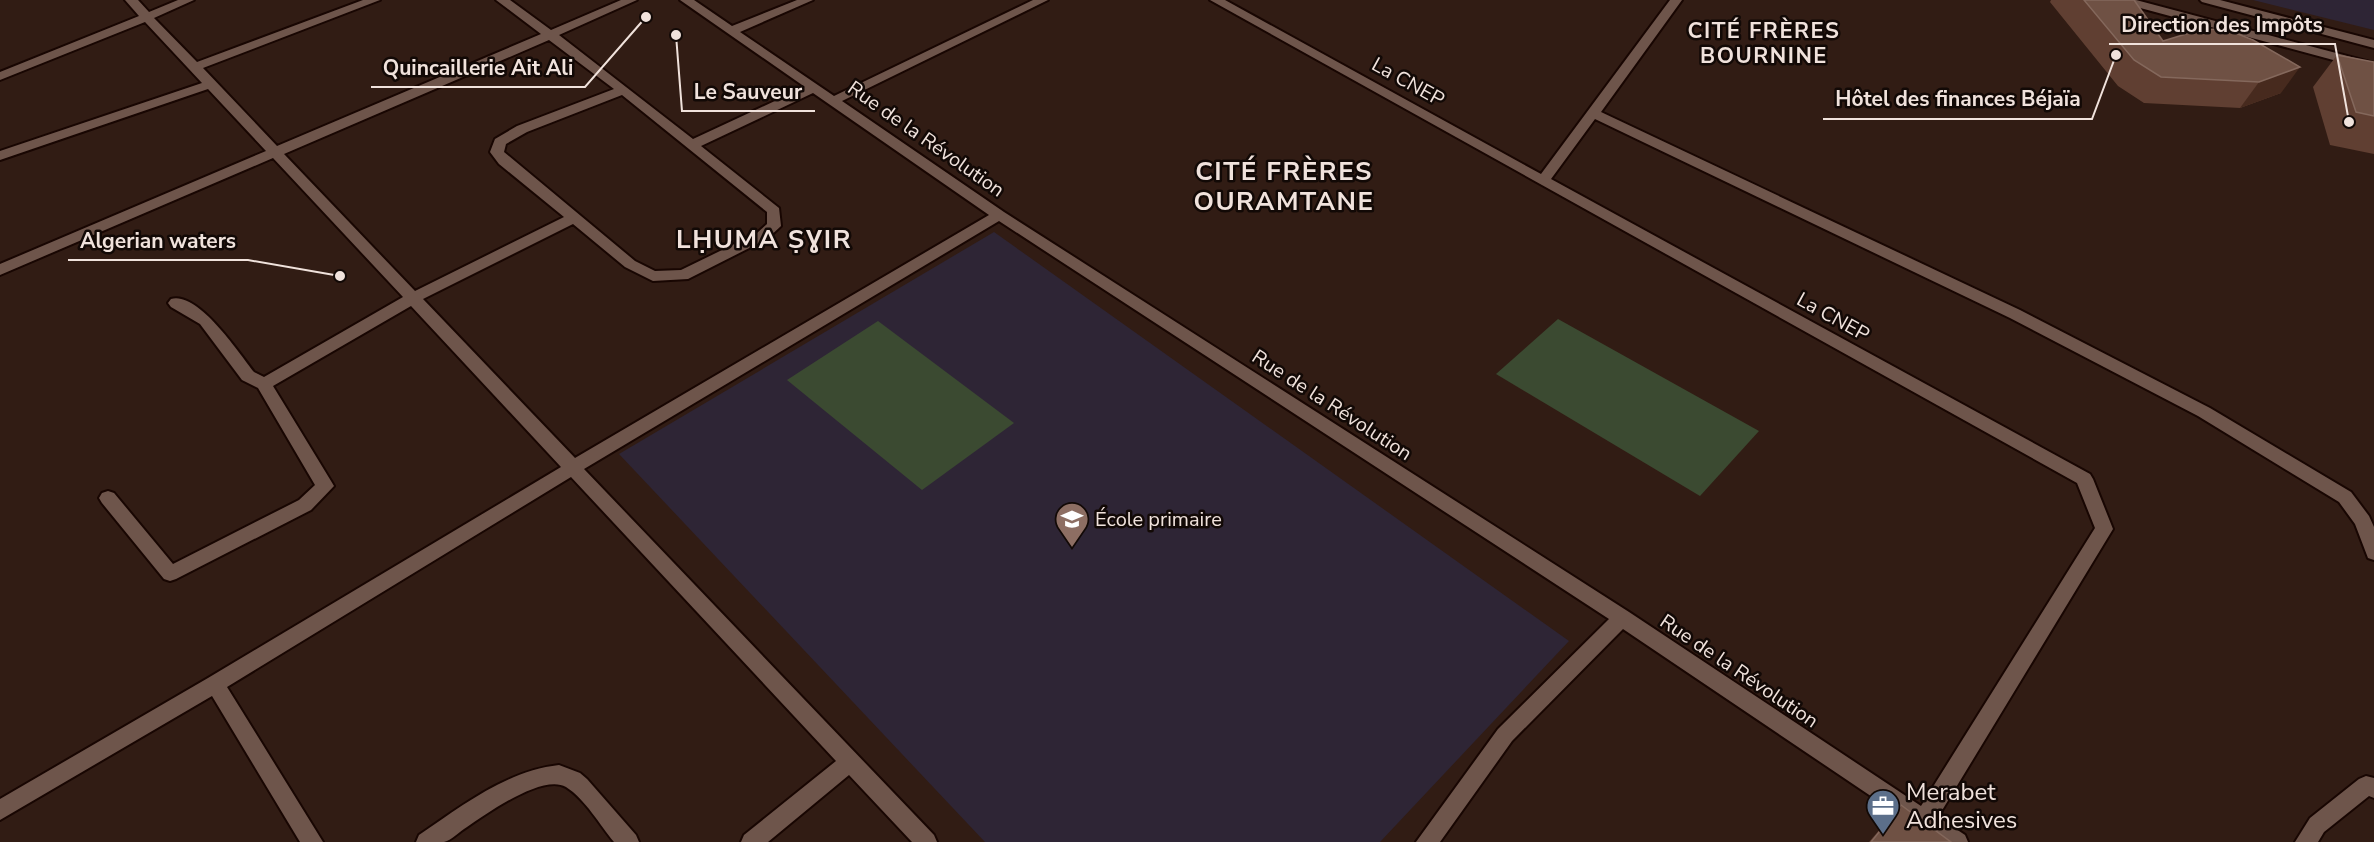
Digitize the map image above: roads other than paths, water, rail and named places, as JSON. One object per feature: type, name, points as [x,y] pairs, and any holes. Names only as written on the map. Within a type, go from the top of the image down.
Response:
[{"type":"street","points":[[131,0],[926,842]]},
{"type":"street","points":[[0,76],[146,15],[188,0]]},
{"type":"street","points":[[195,67],[374,0]]},
{"type":"street","points":[[502,0],[551,34],[774,211],[774,226],[768,232],[683,275],[653,276],[630,264],[572,219],[504,161],[497,152],[500,142],[522,129],[622,91]]},
{"type":"street","points":[[0,270],[631,0]]},
{"type":"street","name":"Rue de la Révolution","points":[[687,0],[999,215],[1622,618],[1957,842]]},
{"type":"street","points":[[731,31],[807,0]]},
{"type":"street","points":[[833,101],[1042,0]]},
{"type":"street","name":"La CNEP","points":[[1216,0],[2084,479],[2104,529],[1924,819]]},
{"type":"street","points":[[1543,180],[1676,0]]},
{"type":"street","points":[[2122,0],[2374,67]]},
{"type":"street","points":[[2206,0],[2374,44]]},
{"type":"street","points":[[0,156],[211,84]]},
{"type":"street","points":[[692,145],[814,88]]},
{"type":"street","points":[[1593,113],[2015,314],[2204,412],[2345,497],[2362,521],[2374,553]]},
{"type":"street","points":[[0,810],[216,684],[572,468],[999,215]]},
{"type":"street","points":[[264,384],[413,298],[572,219]]},
{"type":"street","points":[[108,498],[170,573],[305,505],[326,486],[264,384],[248,376],[205,320],[176,303]]},
{"type":"street","points":[[1427,842],[1505,735],[1622,618]]},
{"type":"street","points":[[216,684],[312,842]]},
{"type":"street","points":[[752,842],[850,762]]},
{"type":"street","points":[[427,842],[517,784],[549,773],[572,778],[628,842]]},
{"type":"street","points":[[2306,842],[2317,825],[2349,799],[2366,786],[2374,788]]},
{"type":"place","name":"Quincaillerie Ait Ali","points":[[646,17]]},
{"type":"place","name":"Le Sauveur","points":[[676,35]]},
{"type":"place","name":"Hôtel des finances Béjaïa","points":[[2116,55]]},
{"type":"place","name":"Direction des Impôts","points":[[2349,122]]},
{"type":"place","name":"Algerian waters","points":[[340,276]]},
{"type":"place","name":"École primaire","points":[[1072,548]]},
{"type":"place","name":"Merabet Adhesives","points":[[1883,835]]},
{"type":"district","name":"CITÉ FRÈRES BOURNINE","points":[[1764,44]]},
{"type":"district","name":"CITÉ FRÈRES OURAMTANE","points":[[1284,186]]},
{"type":"district","name":"LḤUMA ṢƔIR","points":[[764,239]]}]
